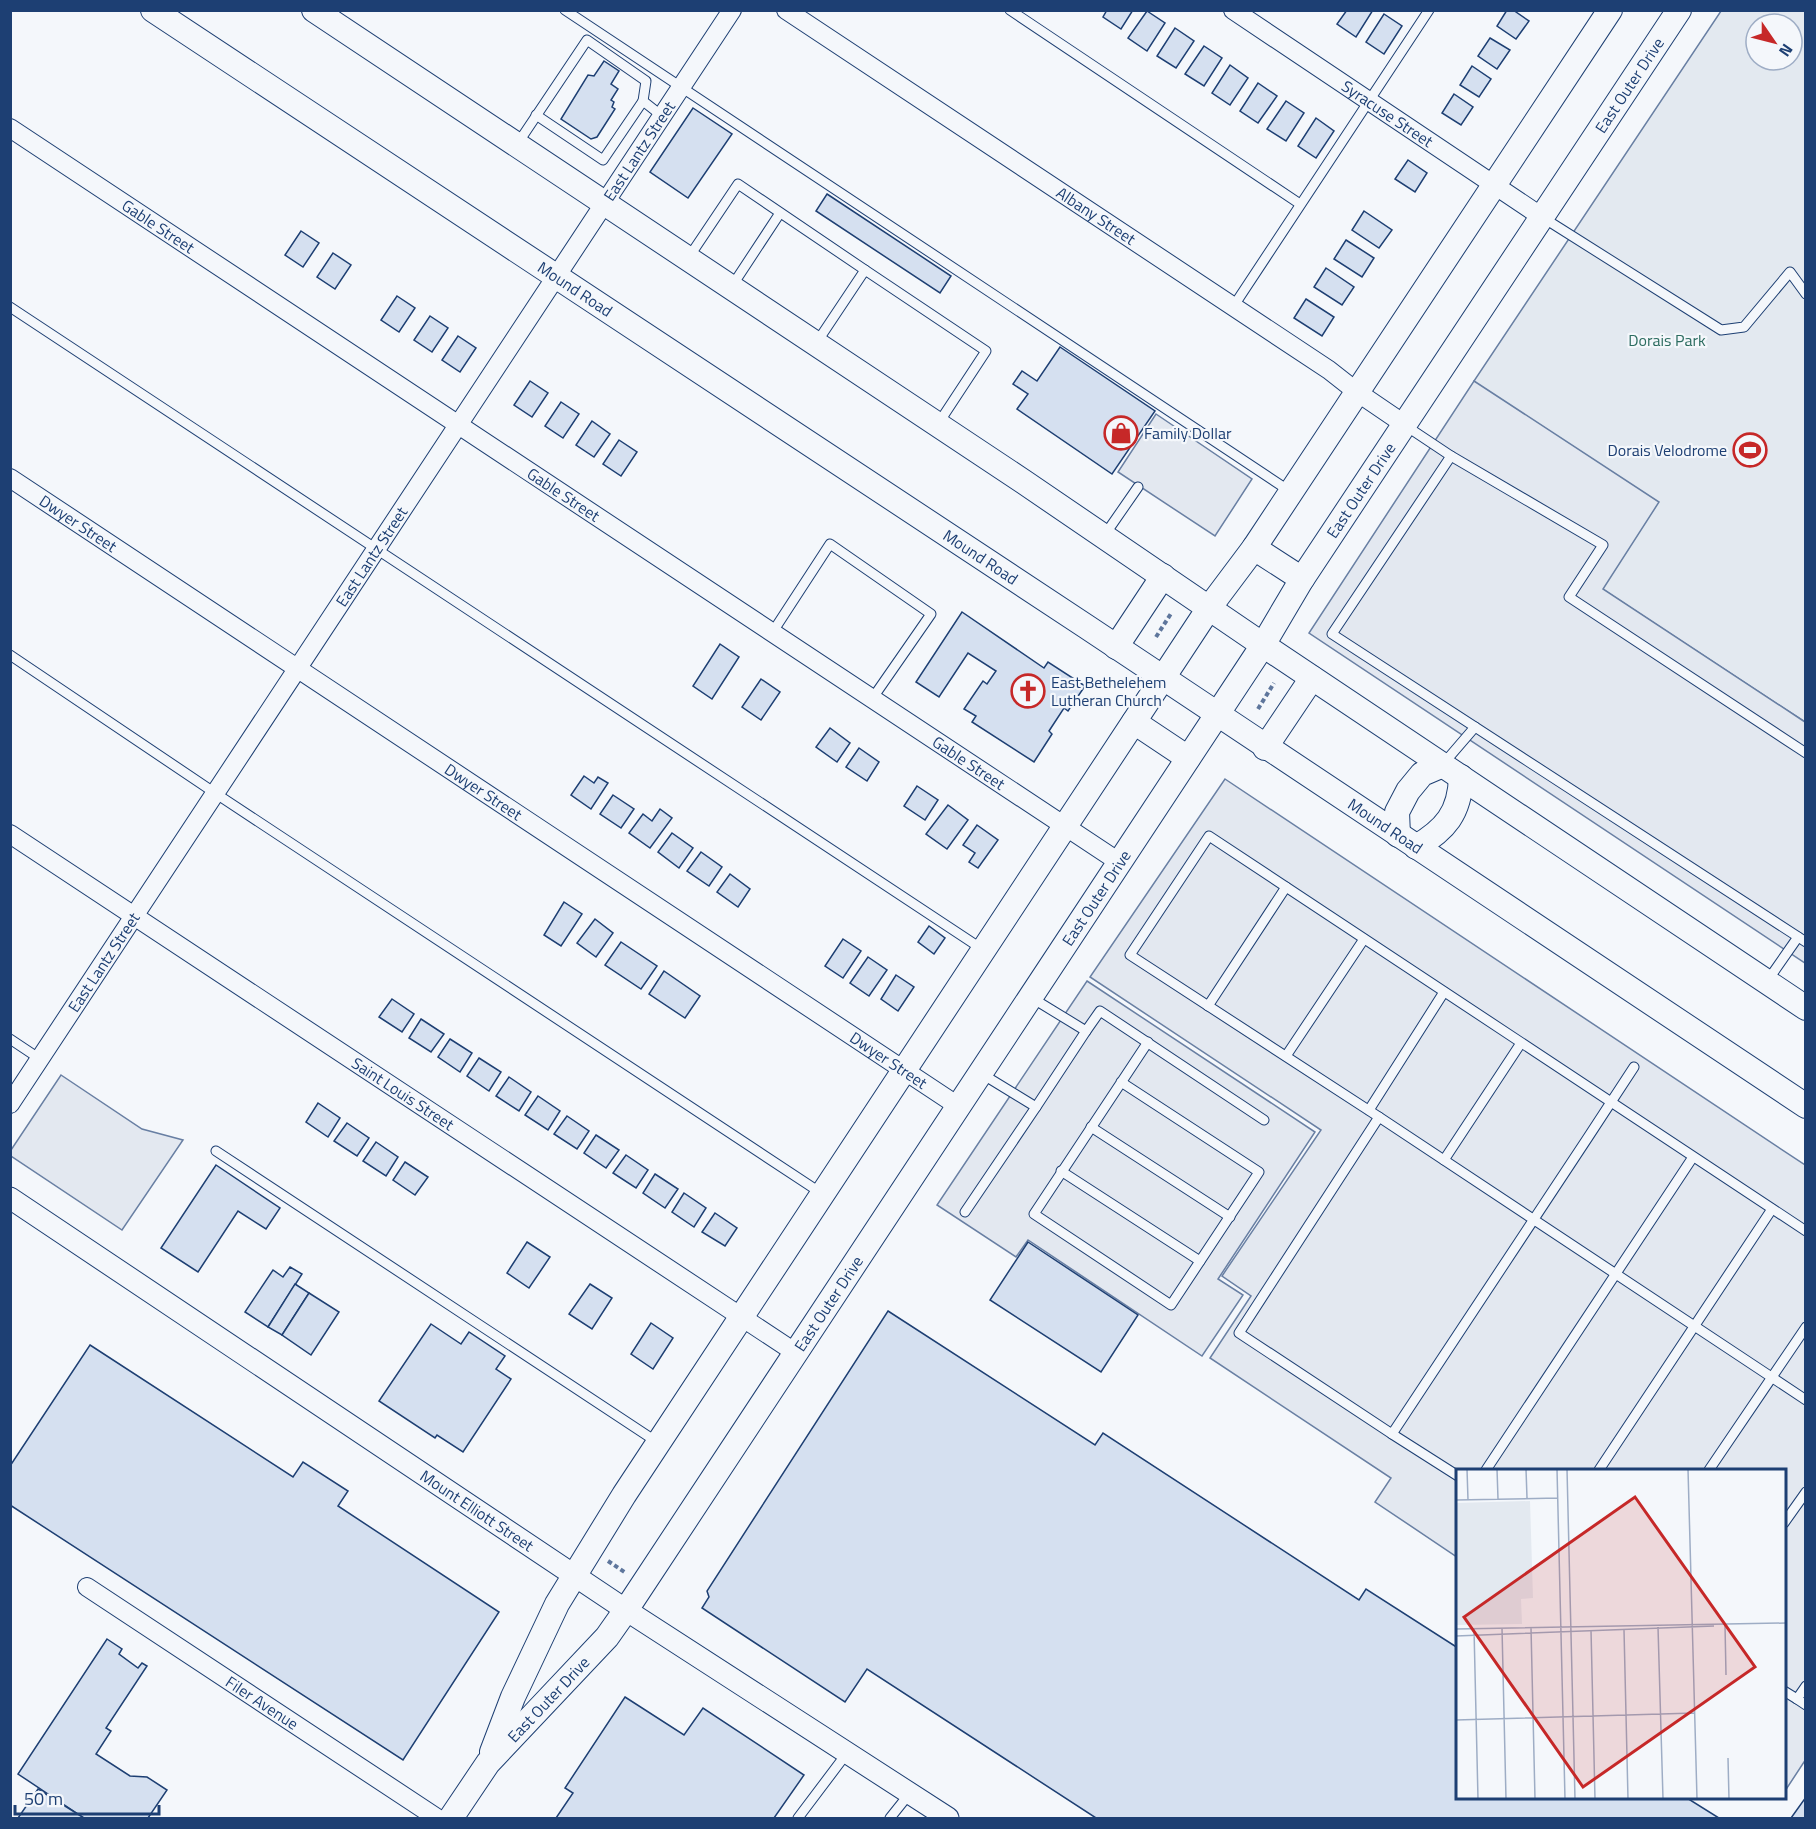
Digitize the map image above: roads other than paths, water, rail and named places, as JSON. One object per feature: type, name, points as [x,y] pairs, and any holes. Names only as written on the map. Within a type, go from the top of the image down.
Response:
[{"type":"main road","name":"Mound Road","points":[[153,10],[1806,1106]]},
{"type":"main road","points":[[314,10],[938,424],[1312,678],[1806,1008]]},
{"type":"main road","name":"East Outer Drive","points":[[488,1763],[513,1697],[557,1604],[659,1443],[1209,608],[1254,548],[1610,10]]},
{"type":"main road","name":"East Outer Drive","points":[[451,1818],[488,1763],[607,1637],[626,1610],[1263,645],[1302,579],[1404,424],[1679,10]]},
{"type":"main road","points":[[1254,548],[1302,579]]},
{"type":"main road","points":[[1116,647],[1162,576]]},
{"type":"main road","points":[[1265,748],[1312,678]]},
{"type":"main road","points":[[1134,723],[1188,758]]},
{"type":"main road","points":[[1452,771],[1460,792],[1456,807],[1449,819],[1441,831],[1407,841],[1397,812],[1408,791],[1422,774],[1452,771]]},
{"type":"street","name":"East Lantz Street","points":[[10,1104],[732,10]]},
{"type":"street","name":"Albany Street","points":[[786,10],[1331,372],[1404,424]]},
{"type":"street","name":"Syracuse Street","points":[[1233,10],[1542,217]]},
{"type":"street","name":"Gable Street","points":[[10,128],[1119,862]]},
{"type":"street","name":"Dwyer Street","points":[[10,478],[958,1106]]},
{"type":"street","name":"Saint Louis Street","points":[[10,834],[795,1353]]},
{"type":"street","name":"Mount Elliott Street","points":[[10,1198],[574,1576],[948,1818]]},
{"type":"street","name":"Filer Avenue","points":[[87,1587],[437,1818]]},
{"type":"lane","points":[[566,10],[1291,492]]},
{"type":"lane","points":[[1010,10],[1300,204]]},
{"type":"lane","points":[[1233,307],[1429,10]]},
{"type":"lane","points":[[516,145],[587,40],[646,81],[643,101],[603,160],[536,116]]},
{"type":"lane","points":[[643,101],[662,116]]},
{"type":"lane","points":[[688,259],[738,184],[986,351],[938,424]]},
{"type":"lane","points":[[731,287],[780,213]]},
{"type":"lane","points":[[1542,217],[1721,330],[1744,327],[1790,272],[1806,294]]},
{"type":"lane","points":[[816,343],[865,270]]},
{"type":"lane","points":[[10,307],[984,950]]},
{"type":"lane","points":[[1178,429],[1185,420]]},
{"type":"lane","points":[[1404,424],[1451,456],[1603,545],[1569,597],[1806,753]]},
{"type":"lane","points":[[1451,456],[1332,634],[1802,939],[1766,982]]},
{"type":"lane","points":[[1104,536],[1138,487]]},
{"type":"lane","points":[[772,633],[830,544],[931,614],[872,699]]},
{"type":"lane","points":[[10,655],[823,1194]]},
{"type":"lane","points":[[1452,771],[1475,727]]},
{"type":"lane","points":[[1806,1231],[1209,836],[1130,955],[1369,1110],[1806,1400]]},
{"type":"lane","points":[[1208,1006],[1286,887]]},
{"type":"lane","points":[[1286,1056],[1364,939]]},
{"type":"lane","points":[[1369,1110],[1444,992]]},
{"type":"lane","points":[[1030,996],[1086,1031]]},
{"type":"lane","points":[[965,1212],[1100,1011],[1264,1120]]},
{"type":"lane","points":[[10,1039],[40,1059]]},
{"type":"lane","points":[[1121,1082],[1258,1172],[1171,1305],[1034,1214],[1061,1171],[1091,1127],[1121,1082],[1148,1042]]},
{"type":"lane","points":[[1444,1160],[1521,1043]]},
{"type":"lane","points":[[1392,1434],[1634,1067]]},
{"type":"lane","points":[[980,1072],[1036,1107]]},
{"type":"lane","points":[[1379,1117],[1239,1333],[1456,1475]]},
{"type":"lane","points":[[1091,1127],[1230,1216]]},
{"type":"lane","points":[[216,1150],[659,1443]]},
{"type":"lane","points":[[1487,1469],[1693,1157]]},
{"type":"lane","points":[[1061,1171],[1200,1261]]},
{"type":"lane","points":[[1600,1469],[1772,1209]]},
{"type":"lane","points":[[1710,1469],[1806,1327]]},
{"type":"lane","points":[[1786,1522],[1806,1492]]},
{"type":"lane","points":[[1786,1692],[1801,1702],[1806,1686]]},
{"type":"lane","points":[[798,1818],[848,1752]]},
{"type":"lane","points":[[890,1818],[910,1793]]},
{"type":"place","name":"Family Dollar","points":[[1121,433]]},
{"type":"place","name":"Dorais Velodrome","points":[[1750,450]]},
{"type":"place","name":"East Bethelehem Lutheran Church","points":[[1028,691]]},
{"type":"park label","name":"Dorais Park","points":[[1667,340]]}]
